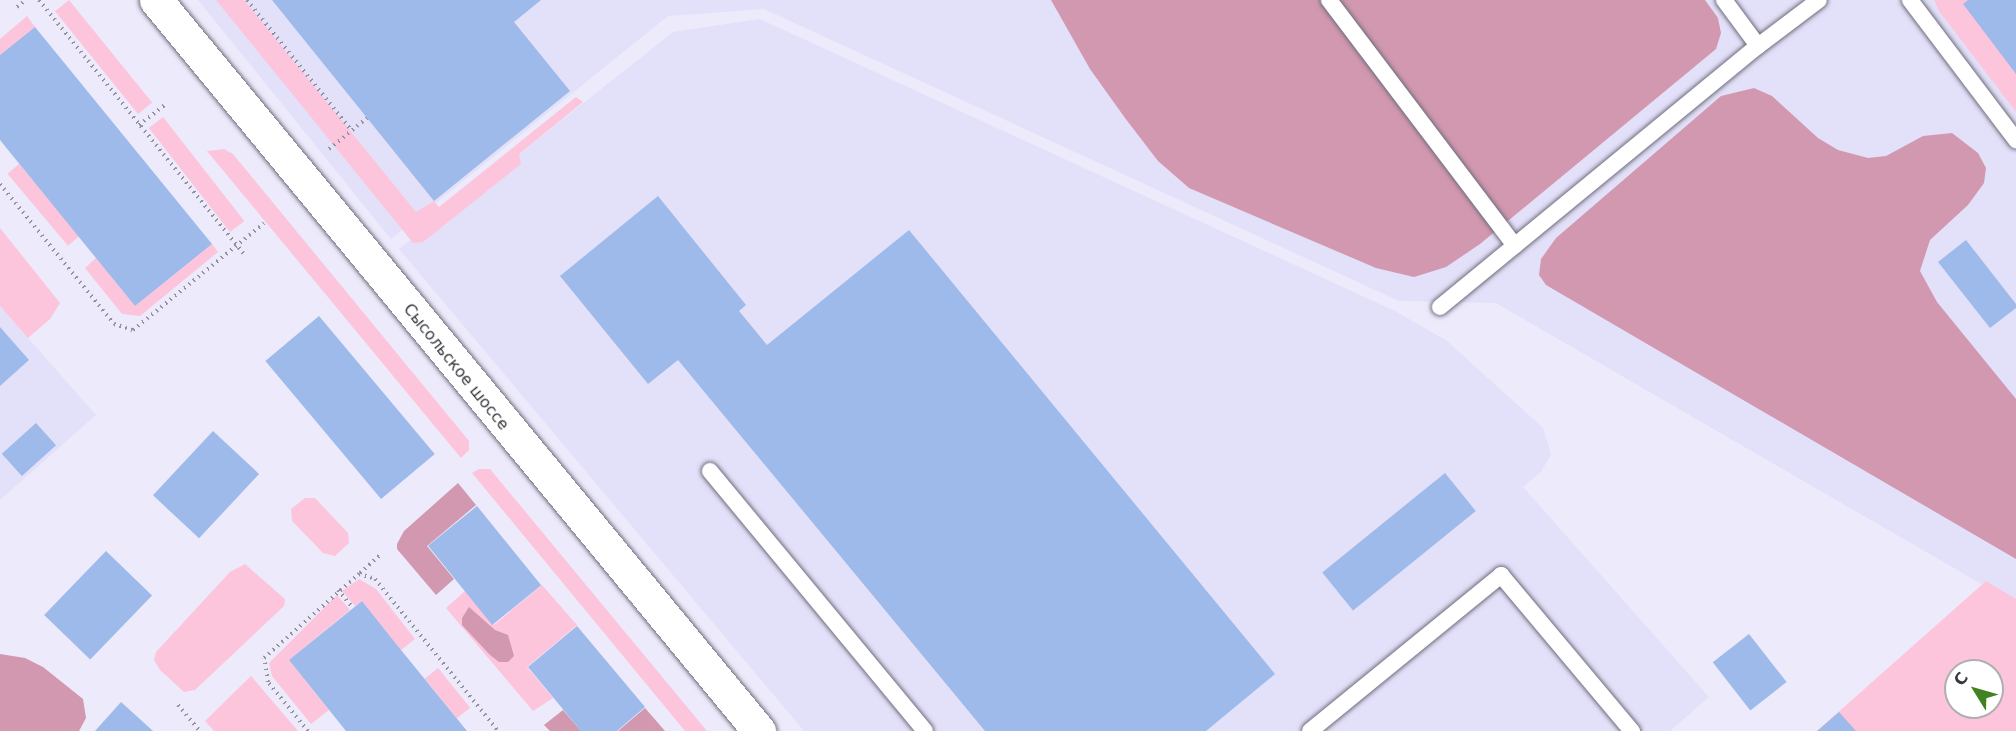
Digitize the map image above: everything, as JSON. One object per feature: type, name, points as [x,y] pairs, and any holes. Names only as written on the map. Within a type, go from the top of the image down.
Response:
[{"type":"main road","name":"Сысольское шоссе","points":[[156,0],[749,728]]},
{"type":"lane","points":[[1329,0],[1515,246]]},
{"type":"lane","points":[[1724,0],[1758,46]]},
{"type":"lane","points":[[1440,308],[1758,46],[1819,0]]},
{"type":"lane","points":[[1910,0],[2016,140]]},
{"type":"lane","points":[[710,471],[925,731]]},
{"type":"lane","points":[[1310,731],[1501,575],[1632,731]]},
{"type":"path","points":[[17,7],[26,0]]},
{"type":"path","points":[[39,0],[245,255]]},
{"type":"path","points":[[247,0],[352,131]]},
{"type":"path","points":[[139,125],[166,104]]},
{"type":"path","points":[[329,149],[367,118]]},
{"type":"path","points":[[0,184],[114,324],[124,328],[140,326],[264,223]]},
{"type":"path","points":[[308,731],[268,682],[262,664],[264,658],[382,553]]},
{"type":"path","points":[[359,574],[375,579],[498,731]]},
{"type":"path","points":[[338,590],[353,608]]},
{"type":"path","points":[[178,705],[200,731]]},
{"type":"shaded area","points":[[69,0],[152,103],[138,114],[55,11]]},
{"type":"shaded area","points":[[198,0],[2016,0],[2016,604],[1496,303],[1399,301],[764,9],[668,16],[391,239]]},
{"type":"shaded area","points":[[216,0],[244,0],[416,212],[434,201],[439,207],[576,97],[583,102],[519,154],[521,164],[423,242],[413,243]]},
{"type":"shaded area","points":[[1051,0],[1705,0],[1718,18],[1721,33],[1716,49],[1480,244],[1446,267],[1414,277],[1376,268],[1189,188],[1158,161],[1125,118],[1090,69]]},
{"type":"shaded area","points":[[1934,0],[2016,0],[2016,112],[1939,11]]},
{"type":"shaded area","points":[[27,16],[35,27],[0,55],[0,39]]},
{"type":"shaded area","points":[[760,19],[1395,311],[1447,341],[1543,428],[1551,454],[1541,472],[1523,487],[1709,697],[1670,731],[804,731],[399,249],[673,32]]},
{"type":"shaded area","points":[[1754,88],[1772,96],[1818,138],[1838,150],[1868,158],[1886,156],[1923,136],[1952,133],[1978,153],[1986,168],[1984,183],[1968,205],[1930,240],[1920,271],[1937,302],[2016,399],[2016,559],[1546,285],[1539,275],[1541,259],[1556,238],[1721,96]]},
{"type":"shaded area","points":[[163,117],[244,221],[230,232],[149,128]]},
{"type":"shaded area","points":[[224,149],[233,154],[469,441],[469,450],[461,458],[207,151]]},
{"type":"shaded area","points":[[19,164],[79,236],[68,246],[8,174]]},
{"type":"shaded area","points":[[0,228],[60,303],[50,319],[28,338],[0,306]]},
{"type":"shaded area","points":[[212,244],[218,252],[140,316],[122,314],[85,268],[96,258],[135,306]]},
{"type":"shaded area","points":[[0,306],[96,415],[0,500]]},
{"type":"shaded area","points":[[479,469],[490,469],[707,731],[685,731],[472,473]]},
{"type":"shaded area","points":[[458,483],[476,505],[427,546],[454,579],[436,595],[397,549],[397,544],[404,531]]},
{"type":"shaded area","points":[[305,498],[315,498],[348,533],[349,543],[335,556],[323,553],[292,521],[291,509]]},
{"type":"shaded area","points":[[245,564],[285,599],[284,606],[195,690],[184,692],[160,670],[154,660],[156,652],[230,572]]},
{"type":"shaded area","points":[[359,579],[376,589],[415,639],[401,650],[362,601],[355,606],[342,591]]},
{"type":"shaded area","points":[[1986,581],[2016,599],[2016,731],[1817,731]]},
{"type":"shaded area","points":[[542,585],[577,625],[527,667],[553,698],[533,711],[446,608],[465,591],[494,625]]},
{"type":"shaded area","points":[[337,595],[350,610],[289,660],[329,710],[311,724],[272,676],[269,663]]},
{"type":"shaded area","points":[[469,607],[495,630],[508,635],[514,656],[508,662],[499,662],[490,655],[462,625],[462,618]]},
{"type":"shaded area","points":[[0,654],[25,658],[43,667],[83,699],[86,718],[79,731],[0,731]]},
{"type":"shaded area","points":[[438,668],[470,708],[457,718],[425,679]]},
{"type":"shaded area","points":[[251,676],[298,731],[214,731],[205,721]]},
{"type":"shaded area","points":[[645,708],[665,731],[618,731]]},
{"type":"shaded area","points":[[563,710],[581,731],[550,731],[544,725]]},
{"type":"building","points":[[272,0],[541,0],[514,22],[570,91],[434,201]]},
{"type":"building","points":[[1968,0],[2016,0],[2016,74],[1963,4]]},
{"type":"building","points":[[35,27],[212,244],[135,306],[0,140],[0,55]]},
{"type":"building","points":[[658,196],[746,305],[739,311],[767,345],[909,230],[1275,674],[1206,731],[985,731],[678,360],[648,384],[560,276]]},
{"type":"building","points":[[1966,240],[2016,304],[2016,308],[1990,328],[1938,262]]},
{"type":"building","points":[[319,316],[435,454],[381,499],[265,361]]},
{"type":"building","points":[[0,327],[29,360],[0,386]]},
{"type":"building","points":[[36,423],[56,445],[22,476],[2,454]]},
{"type":"building","points":[[213,431],[259,474],[199,538],[153,495]]},
{"type":"building","points":[[1445,473],[1476,511],[1353,611],[1322,572]]},
{"type":"building","points":[[477,506],[541,585],[492,625],[428,546]]},
{"type":"building","points":[[106,551],[152,595],[90,659],[44,615]]},
{"type":"building","points":[[362,601],[467,731],[346,731],[289,660]]},
{"type":"building","points":[[577,626],[645,707],[617,731],[581,731],[528,667]]},
{"type":"building","points":[[1749,634],[1787,682],[1750,710],[1713,662]]},
{"type":"building","points":[[121,702],[153,731],[95,731]]},
{"type":"building","points":[[1839,712],[1856,731],[1817,731]]}]
